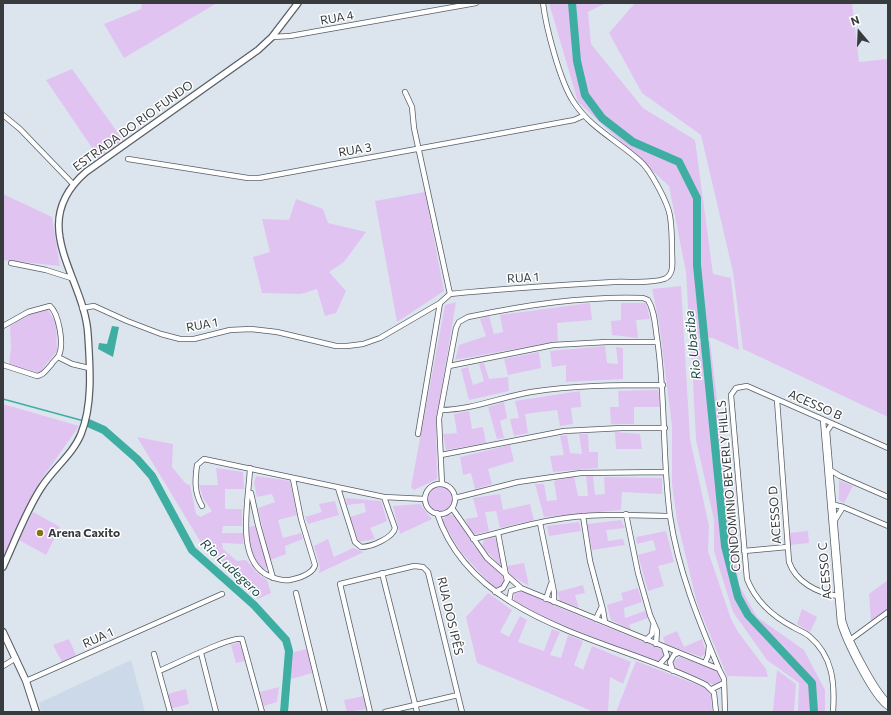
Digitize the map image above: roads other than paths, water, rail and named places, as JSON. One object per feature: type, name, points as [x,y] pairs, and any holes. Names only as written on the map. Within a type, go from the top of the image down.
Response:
[{"type":"main road","points":[[3,632],[26,681],[36,712]]},
{"type":"street","name":"ESTRADA DO RIO FUNDO","points":[[3,567],[40,489],[76,444],[83,425],[88,402],[88,333],[82,308],[63,254],[59,228],[61,210],[73,184],[92,167],[251,56],[272,37],[298,3]]},
{"type":"street","name":"RUA 4","points":[[272,37],[290,36],[476,3]]},
{"type":"street","name":"RUA 1","points":[[82,308],[94,306],[127,321],[161,334],[180,339],[194,339],[230,330],[251,329],[277,332],[336,346],[347,346],[363,344],[380,338],[440,303],[450,294],[606,282],[658,280],[669,275],[672,267],[670,218],[654,181],[641,161],[599,131],[583,116],[568,92],[549,34],[543,3]]},
{"type":"street","points":[[405,92],[412,106],[414,128],[450,294]]},
{"type":"street","points":[[3,115],[32,141],[73,184]]},
{"type":"street","name":"RUA 3","points":[[128,159],[254,178],[574,120],[583,116]]},
{"type":"street","points":[[11,263],[46,270],[71,278]]},
{"type":"street","points":[[442,484],[441,410],[456,328],[462,320],[516,307],[551,302],[607,298],[646,299],[651,306],[663,385],[666,472],[670,516],[688,591],[724,683],[725,712]]},
{"type":"street","points":[[418,434],[440,303]]},
{"type":"street","points":[[3,326],[28,312],[50,306],[54,311],[59,326],[60,347],[58,357],[43,374],[39,376],[3,365]]},
{"type":"street","points":[[449,366],[553,346],[607,342],[657,342]]},
{"type":"street","points":[[58,357],[72,364],[89,368]]},
{"type":"street","points":[[441,410],[458,409],[524,394],[565,388],[663,385]]},
{"type":"street","name":"ACESSO B","points":[[733,390],[740,386],[747,386],[888,448]]},
{"type":"street","name":"CONDOMINIO BEVERLY HILLS","points":[[733,390],[730,400],[747,579],[757,599],[773,615],[809,636],[826,655],[834,684],[833,712]]},
{"type":"street","name":"ACESSO D","points":[[776,400],[789,562],[798,578],[803,582],[839,596]]},
{"type":"street","name":"ACESSO C","points":[[823,420],[829,470],[839,596],[843,620],[849,641],[876,695],[888,707]]},
{"type":"street","points":[[825,431],[832,424]]},
{"type":"street","points":[[441,455],[564,431],[622,428],[665,428]]},
{"type":"street","points":[[202,506],[197,495],[195,480],[197,465],[201,460],[209,459],[293,479],[384,497],[426,499]]},
{"type":"street","points":[[250,468],[247,525],[248,552],[253,562],[261,572],[273,578],[285,580],[309,573],[315,565],[301,519],[293,479]]},
{"type":"street","points":[[829,470],[888,497]]},
{"type":"street","points":[[455,498],[518,482],[581,473],[666,472]]},
{"type":"street","points":[[829,480],[840,476]]},
{"type":"street","points":[[442,484],[451,488],[455,498],[452,508],[445,512],[437,513],[429,508],[426,494],[432,486],[442,484]]},
{"type":"street","points":[[249,487],[273,578]]},
{"type":"street","points":[[338,488],[355,542],[361,547],[369,546],[390,536],[394,532],[395,528],[384,497]]},
{"type":"street","points":[[831,504],[843,507],[888,526]]},
{"type":"street","name":"ACESSO C","points":[[831,504],[835,520],[839,596]]},
{"type":"street","points":[[835,520],[843,507]]},
{"type":"street","points":[[452,508],[487,558],[521,588],[719,669]]},
{"type":"street","points":[[437,513],[442,529],[455,549],[471,569],[495,592],[537,617],[699,681],[712,689],[716,700],[716,712]]},
{"type":"street","points":[[473,539],[540,523],[583,516],[626,514],[670,516]]},
{"type":"street","points":[[626,514],[634,557],[657,631],[656,644]]},
{"type":"street","points":[[583,516],[590,562],[605,622]]},
{"type":"street","points":[[247,525],[253,523],[258,525]]},
{"type":"street","points":[[540,523],[554,592],[554,602]]},
{"type":"street","points":[[495,592],[500,590],[506,584],[506,575],[498,533]]},
{"type":"street","points":[[744,551],[787,546]]},
{"type":"street","name":"RUA DOS IPÊS","points":[[370,712],[339,586],[342,582],[414,566],[423,567],[428,572],[462,712]]},
{"type":"street","points":[[261,572],[267,571],[270,567]]},
{"type":"street","points":[[382,573],[416,712]]},
{"type":"street","points":[[546,599],[551,582]]},
{"type":"street","points":[[509,600],[511,591],[521,588]]},
{"type":"street","points":[[296,593],[325,712]]},
{"type":"street","name":"RUA 1","points":[[26,681],[222,594]]},
{"type":"street","points":[[596,619],[602,606]]},
{"type":"street","points":[[849,641],[888,612]]},
{"type":"street","points":[[646,640],[654,630],[653,622]]},
{"type":"street","points":[[159,671],[234,639],[242,639],[262,712]]},
{"type":"street","name":"ACESSO C","points":[[849,641],[881,694],[888,702]]},
{"type":"street","points":[[705,663],[708,656],[709,644]]},
{"type":"street","points":[[659,665],[667,656],[664,647]]},
{"type":"street","points":[[201,653],[216,712]]},
{"type":"street","points":[[673,671],[670,662],[674,655],[678,653]]},
{"type":"street","points":[[154,654],[170,712]]},
{"type":"street","points":[[3,666],[16,658]]},
{"type":"street","points":[[712,689],[724,683]]},
{"type":"street","points":[[385,712],[458,695]]},
{"type":"street","points":[[716,700],[725,701]]},
{"type":"waterway","name":"Rio Ubatiba","points":[[572,3],[577,61],[585,95],[602,118],[633,142],[679,162],[697,198],[697,265],[725,546],[738,597],[748,615],[812,683],[814,712]]},
{"type":"waterway","points":[[3,399],[84,421]]},
{"type":"waterway","name":"Rio Ludegero","points":[[86,422],[104,430],[137,459],[152,476],[192,550],[254,605],[286,640],[289,651],[284,712]]},
{"type":"place","name":"Arena Caxito","points":[[40,533]]}]
